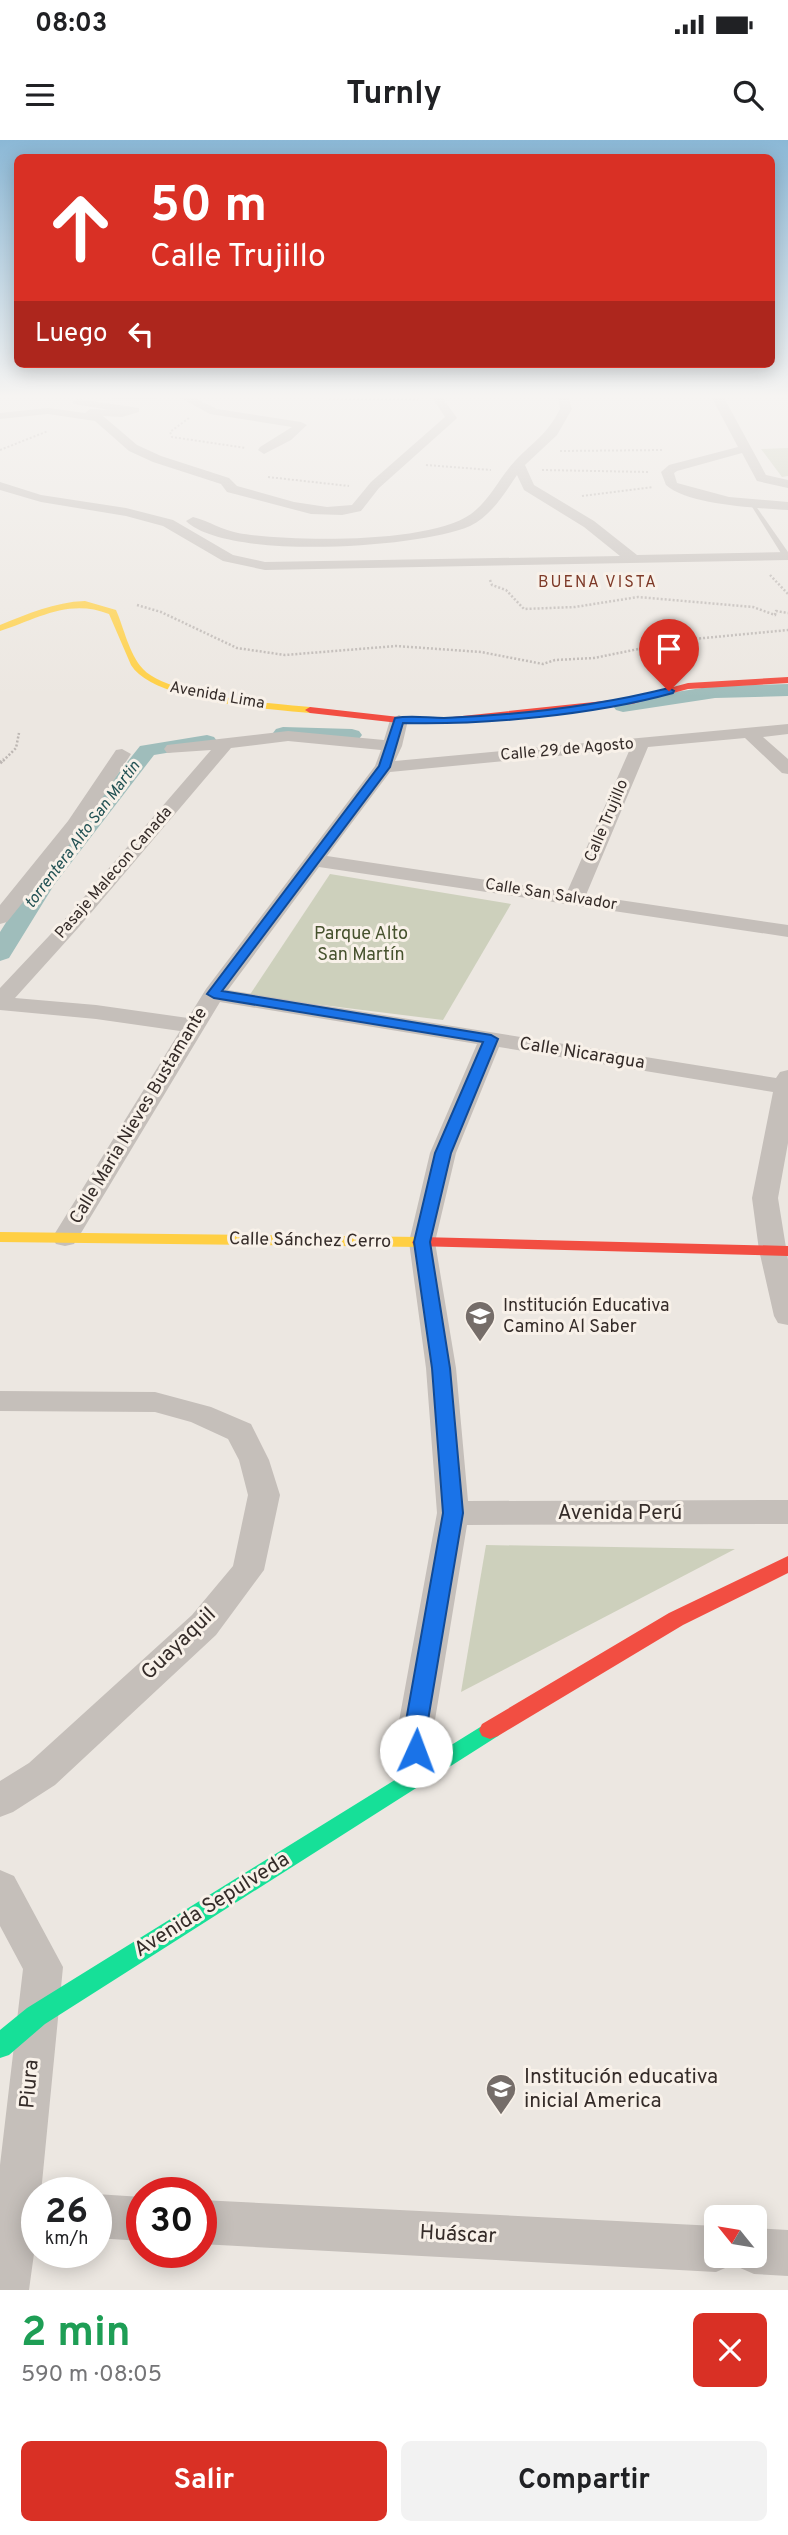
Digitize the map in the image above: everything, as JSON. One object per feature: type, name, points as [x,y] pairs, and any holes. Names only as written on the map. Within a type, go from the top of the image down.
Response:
[{"type":"street","points":[[31,496],[115,509],[170,524],[194,534],[223,556],[265,566],[788,556]]},
{"type":"street","points":[[259,496],[330,512],[356,508],[365,496]]},
{"type":"street","points":[[193,521],[234,537],[297,542],[388,538],[438,531],[467,522],[481,512],[494,496]]},
{"type":"street","points":[[544,496],[589,524],[633,559]]},
{"type":"street","points":[[707,496],[788,506]]},
{"type":"street","name":"Avenida Lima","points":[[0,628],[54,607],[77,604],[100,606],[113,612],[115,622],[140,672],[162,686],[242,702],[399,720],[443,721],[551,711],[632,701],[688,686],[788,680]]},
{"type":"street","points":[[384,767],[393,746],[399,720]]},
{"type":"street","name":"Calle 29 de Agosto","points":[[384,767],[788,729]]},
{"type":"street","points":[[750,734],[788,769]]},
{"type":"street","points":[[173,749],[288,736],[393,746]]},
{"type":"street","name":"Pasaje Malecon Canada","points":[[0,1002],[72,923],[226,743]]},
{"type":"street","name":"Calle Trujillo","points":[[574,899],[641,744]]},
{"type":"street","points":[[0,918],[75,825],[122,754]]},
{"type":"street","name":"Calle Maria Nieves Bustamante","points":[[65,1238],[214,994],[384,767]]},
{"type":"street","name":"Calle San Salvador","points":[[314,860],[788,931]]},
{"type":"street","name":"Calle Nicaragua","points":[[214,994],[491,1039],[786,1082]]},
{"type":"street","points":[[0,1002],[193,1026]]},
{"type":"street","points":[[428,1768],[416,1751],[415,1732],[453,1513],[441,1368],[422,1242],[443,1153],[491,1039]]},
{"type":"street","points":[[786,1082],[765,1198],[780,1250],[788,1316]]},
{"type":"street","name":"Calle Sánchez Cerro","points":[[0,1237],[780,1250]]},
{"type":"street","name":"Guayaquil","points":[[0,1401],[155,1402],[200,1414],[240,1432],[254,1460],[264,1495],[248,1570],[204,1625],[42,1774],[0,1801]]},
{"type":"street","name":"Avenida Perú","points":[[453,1513],[788,1512]]},
{"type":"street","name":"Avenida Sepulveda","points":[[0,2046],[36,2016],[428,1768],[643,1637],[742,1583],[788,1564]]},
{"type":"street","name":"Piura","points":[[6,1900],[43,1967],[18,2212],[6,2290]]},
{"type":"street","name":"Huáscar","points":[[217,2223],[704,2248]]},
{"type":"street","points":[[767,2252],[788,2253]]},
{"type":"lane","points":[[751,503],[788,556]]},
{"type":"path","points":[[550,500],[570,496]]},
{"type":"path","points":[[467,564],[489,579],[492,585],[506,590],[524,609],[575,607],[638,597],[753,607],[775,615],[776,611],[788,613]]},
{"type":"path","points":[[127,600],[237,648],[285,655],[396,646],[481,652],[519,657],[543,664],[555,660],[594,658],[683,640],[788,630]]},
{"type":"path","points":[[0,763],[16,748],[19,733]]},
{"type":"green space","name":"Parque Alto San Martín","points":[[330,874],[511,904],[443,1020],[249,996]]},
{"type":"green space","points":[[486,1545],[735,1549],[461,1692]]},
{"type":"waterway","name":"torrentera Alto San Martin","points":[[623,706],[715,692],[788,690]]},
{"type":"waterway","name":"torrentera Alto San Martin","points":[[283,733],[352,735]]},
{"type":"waterway","name":"torrentera Alto San Martin","points":[[0,953],[43,883],[147,750],[207,741]]},
{"type":"traffic: fast","points":[[0,2046],[36,2016],[490,1730]]},
{"type":"traffic: slow","points":[[0,628],[56,607],[85,604],[99,606],[113,612],[135,665],[151,680],[170,688],[219,699],[310,710]]},
{"type":"traffic: slow","points":[[0,1237],[420,1242]]},
{"type":"traffic: jam","points":[[310,710],[399,720],[443,721],[632,701],[688,686],[788,680]]},
{"type":"traffic: jam","points":[[420,1242],[788,1251]]},
{"type":"traffic: jam","points":[[490,1730],[676,1619],[788,1564]]},
{"type":"place","name":"Institución Educativa Camino Al Saber","points":[[480,1343]]},
{"type":"place","name":"Institución educativa inicial America","points":[[501,2116]]},
{"type":"district","name":"BUENA VISTA","points":[[598,583]]},
{"type":"route","points":[[416,1751],[415,1732],[453,1513],[441,1368],[422,1242],[443,1153],[491,1039],[214,994],[384,767],[393,746],[399,720],[443,721],[551,711],[632,701],[669,691]]}]
